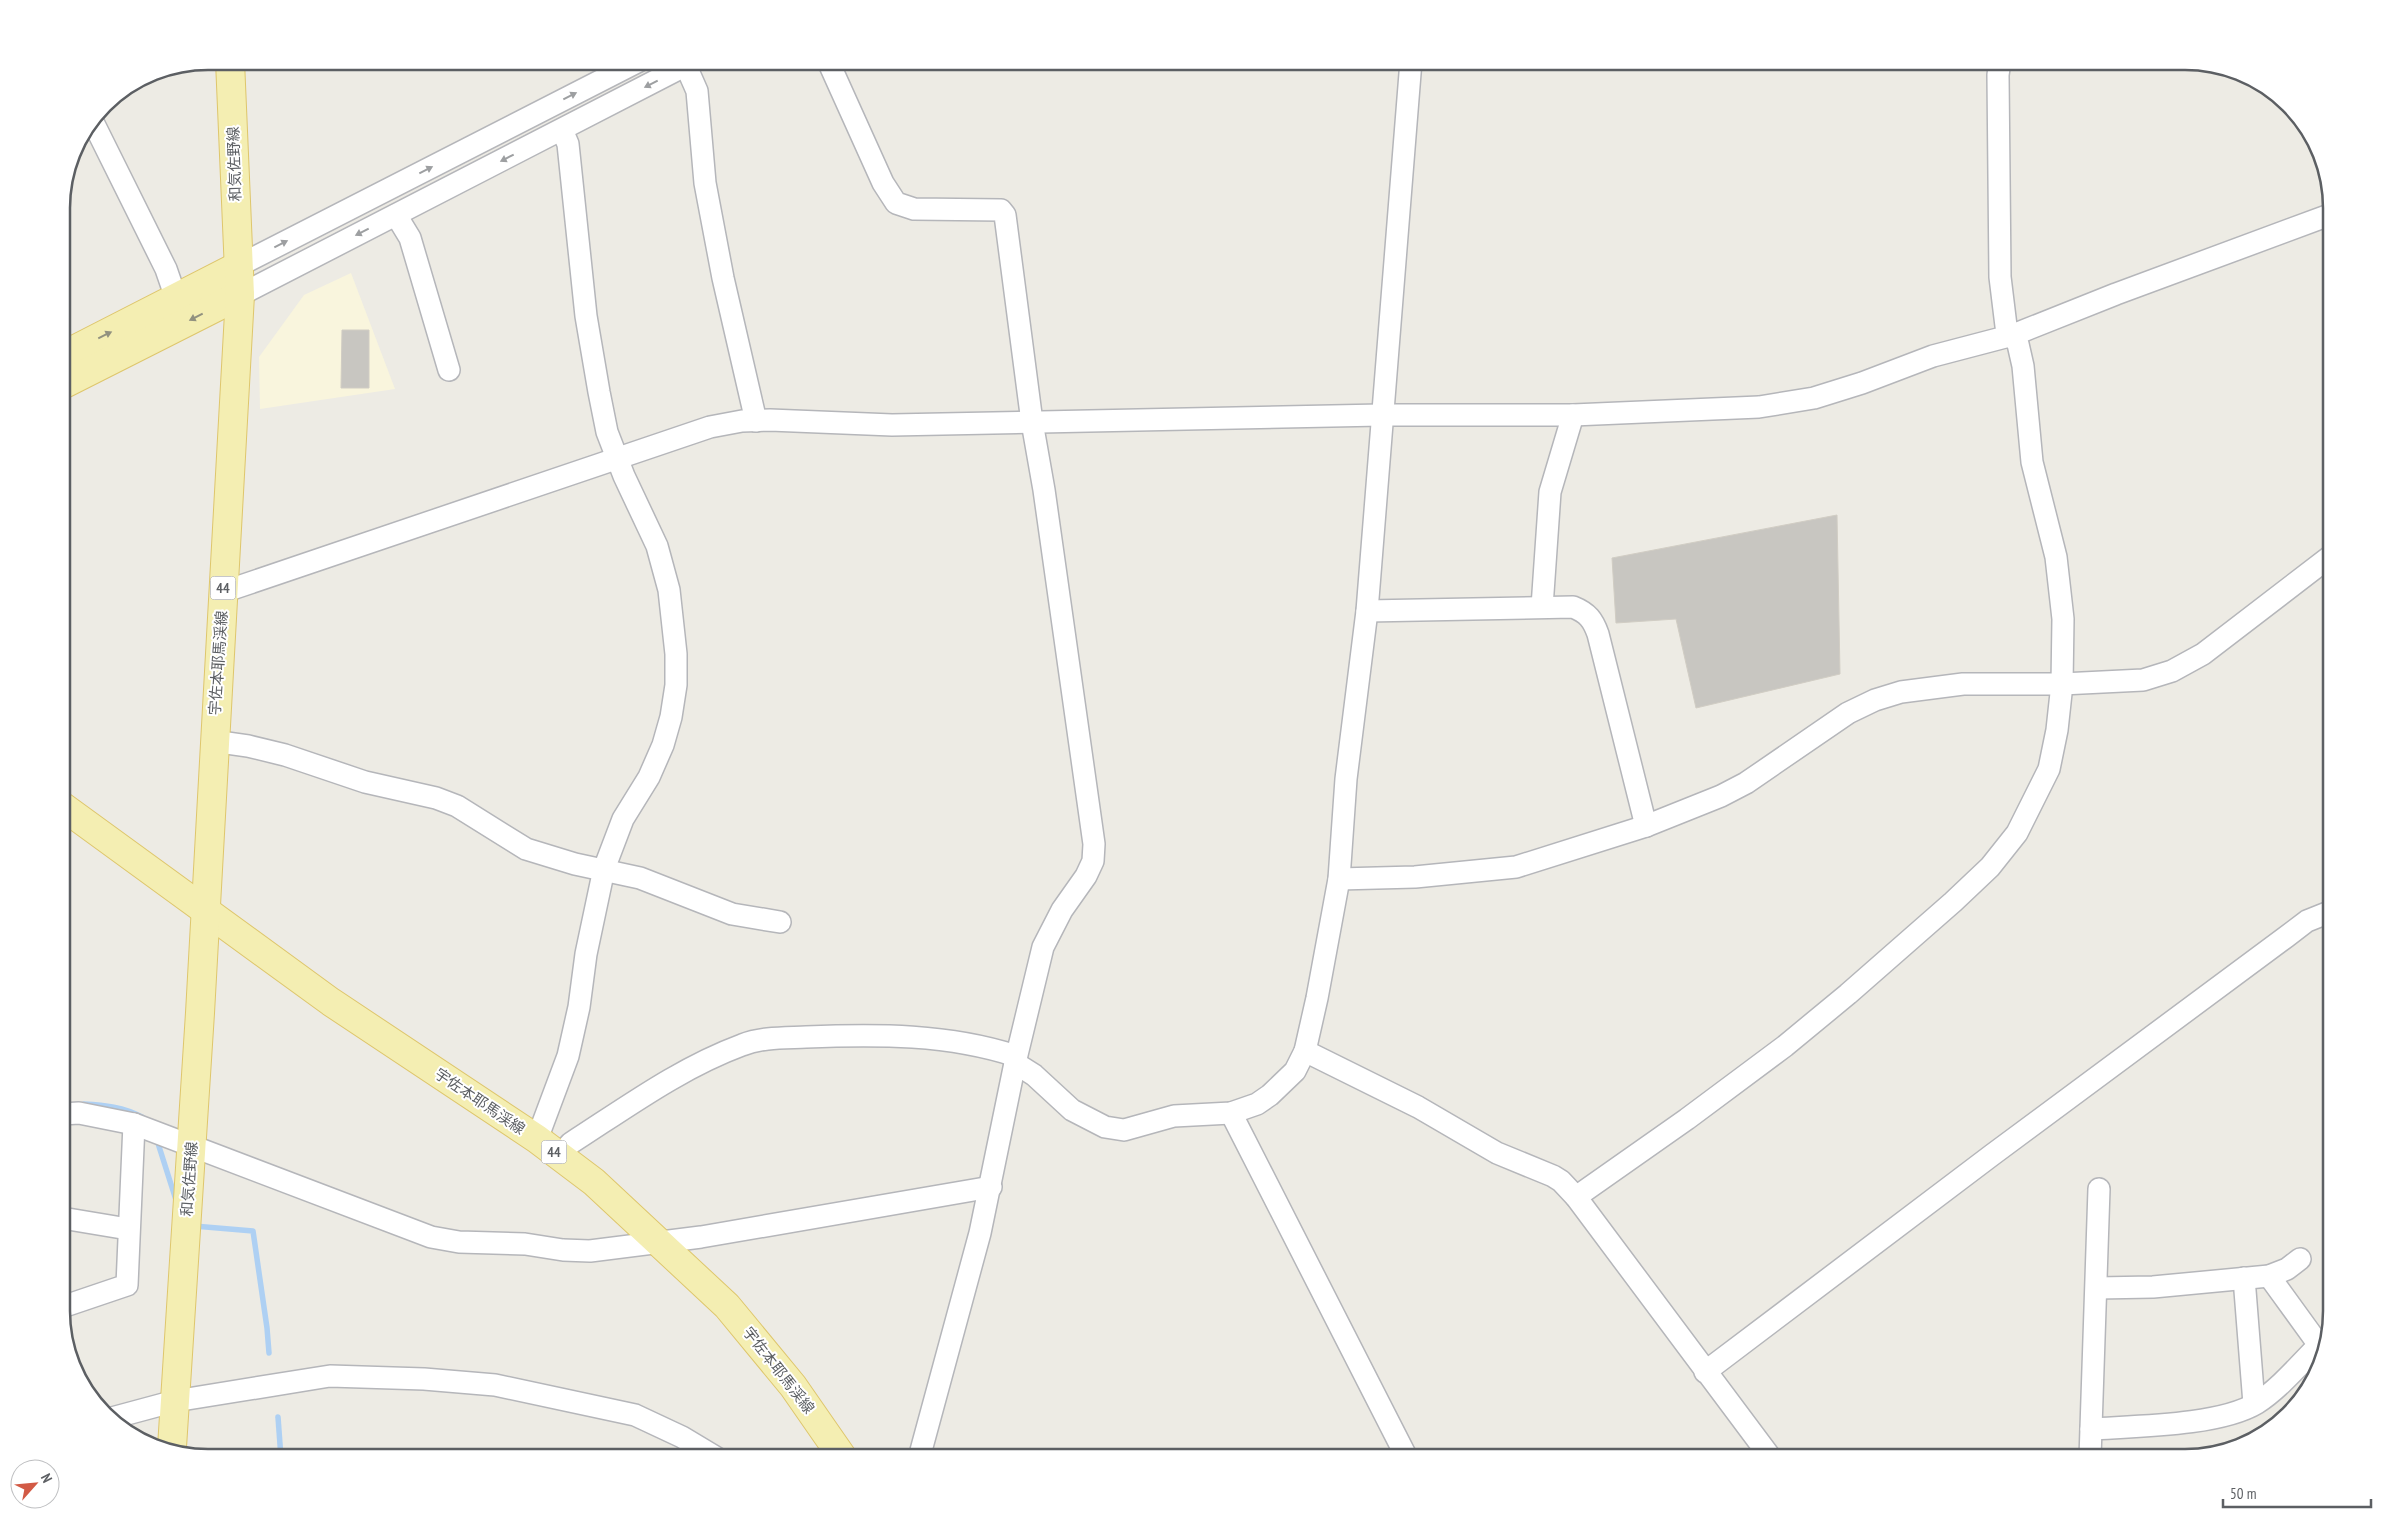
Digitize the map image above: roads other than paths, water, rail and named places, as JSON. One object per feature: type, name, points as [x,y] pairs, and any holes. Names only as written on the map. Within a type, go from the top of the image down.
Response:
[{"type":"main road","name":"和気佐野線","points":[[230,70],[238,266]]},
{"type":"main road","name":"宇佐本耶馬渓線","points":[[205,911],[213,741],[240,295],[238,266]]},
{"type":"main road","points":[[70,352],[238,266]]},
{"type":"main road","points":[[70,382],[240,295]]},
{"type":"main road","name":"宇佐本耶馬渓線","points":[[70,812],[331,1002],[537,1139],[594,1182],[727,1306],[758,1340],[837,1449]]},
{"type":"main road","name":"和気佐野線","points":[[172,1444],[205,911]]},
{"type":"street","points":[[238,266],[621,70]]},
{"type":"street","points":[[240,295],[678,70]]},
{"type":"street","points":[[692,70],[697,91],[705,183],[724,287],[756,421]]},
{"type":"street","points":[[832,70],[883,183],[896,204],[914,209],[1001,210],[1005,215],[1032,422],[1044,490],[1094,844],[1093,860],[1086,876],[1062,910],[1043,948],[1015,1060],[991,1187],[920,1449]]},
{"type":"street","points":[[559,1156],[572,1143],[666,1081],[744,1044],[771,1039],[910,1035],[968,1043],[1015,1060],[1072,1110],[1114,1129],[1134,1128],[1174,1116],[1231,1113],[1257,1104],[1270,1095],[1295,1071],[1305,1051],[1339,880],[1346,779],[1367,611],[1381,415],[1410,70]]},
{"type":"street","points":[[1576,1197],[1701,1110],[1814,1022],[1953,902],[1990,866],[2017,833],[2049,769],[2057,730],[2062,684],[2063,619],[2056,557],[2032,462],[2023,366],[2018,344],[2006,326],[2000,277],[1999,70]]},
{"type":"street","points":[[96,127],[166,269],[176,298]]},
{"type":"street","points":[[537,1139],[568,1056],[579,1008],[586,954],[604,869],[623,818],[649,777],[663,745],[671,717],[676,685],[673,621],[665,576],[657,546],[617,458],[608,432],[586,316],[568,144],[562,130]]},
{"type":"street","points":[[396,215],[410,238],[449,370]]},
{"type":"street","points":[[222,592],[710,427],[756,421],[892,425],[1381,415],[1573,415],[1759,407],[1814,398],[1862,383],[1933,356],[2013,335],[2323,217]]},
{"type":"street","points":[[1542,607],[1550,492],[1573,415]]},
{"type":"street","points":[[1339,880],[1415,877],[1516,867],[1646,826],[1720,796],[1746,783],[1848,713],[1875,700],[1901,692],[1963,684],[2062,684],[2143,680],[2172,671],[2203,654],[2323,562]]},
{"type":"street","points":[[1367,611],[1573,607],[1585,612],[1594,622],[1646,826]]},
{"type":"street","points":[[213,741],[248,746],[285,755],[365,782],[436,798],[457,806],[526,849],[575,864],[640,878],[732,914],[780,922]]},
{"type":"street","points":[[1705,1372],[1992,1154],[2307,921],[2323,915]]},
{"type":"street","points":[[1305,1051],[1418,1107],[1497,1153],[1561,1181],[1576,1197],[1764,1449]]},
{"type":"street","points":[[70,1114],[79,1113],[134,1124],[191,1144],[431,1237],[459,1242],[524,1244],[581,1251],[659,1242],[872,1209],[963,1190],[991,1187]]},
{"type":"street","points":[[1231,1113],[1402,1449]]},
{"type":"street","points":[[70,1304],[126,1286],[134,1124]]},
{"type":"street","points":[[2090,1449],[2099,1189]]},
{"type":"street","points":[[70,1219],[128,1229]]},
{"type":"street","points":[[2097,1288],[2153,1287],[2269,1276],[2287,1269],[2300,1260]]},
{"type":"street","points":[[2269,1276],[2319,1343]]},
{"type":"street","points":[[2244,1278],[2254,1404]]},
{"type":"street","points":[[2091,1429],[2186,1422],[2230,1413],[2254,1404],[2270,1394],[2318,1347]]},
{"type":"street","points":[[119,1417],[330,1376],[424,1379],[495,1385],[635,1415],[682,1436],[703,1449]]},
{"type":"waterway","points":[[84,1104],[114,1107],[142,1117]]},
{"type":"waterway","points":[[156,1137],[176,1200]]},
{"type":"waterway","points":[[194,1226],[253,1231],[269,1353]]},
{"type":"waterway","points":[[278,1417],[280,1449]]}]
